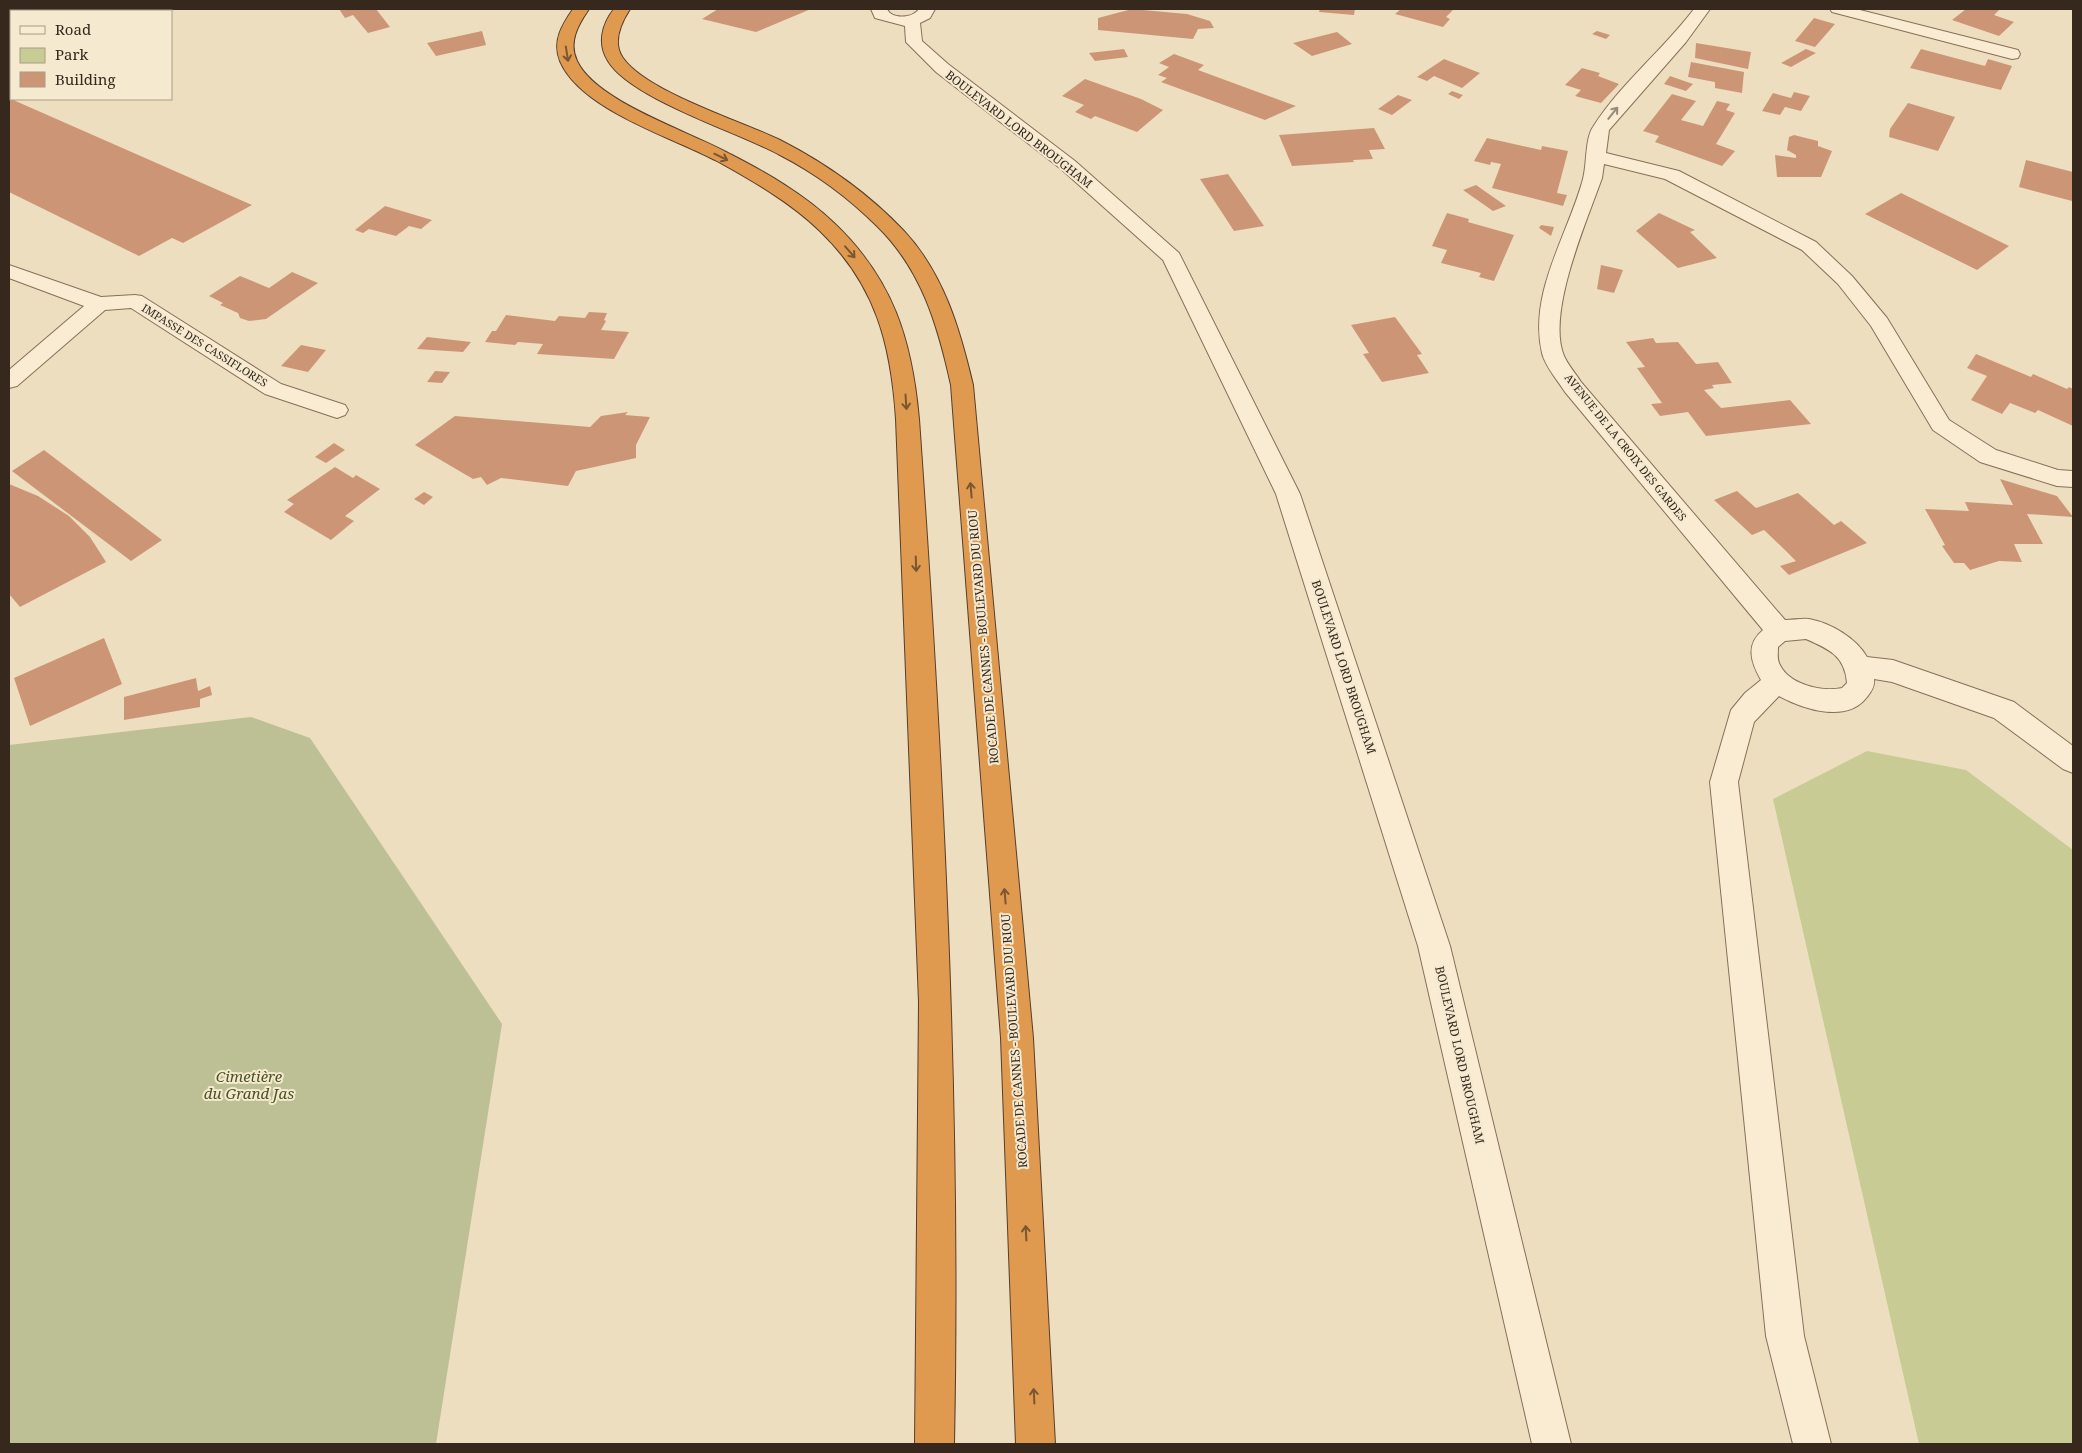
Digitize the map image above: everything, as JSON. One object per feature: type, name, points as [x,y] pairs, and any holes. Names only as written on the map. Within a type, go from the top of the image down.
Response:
[{"type":"highway","points":[[581,9],[569,28],[565,46],[568,66],[585,84],[608,102],[768,181],[831,230],[858,261],[878,292],[895,330],[905,387],[915,544],[936,1052],[935,1444]]},
{"type":"highway","name":"ROCADE DE CANNES - BOULEVARD DU RIOU","points":[[622,9],[616,15],[610,33],[610,48],[616,61],[640,81],[774,145],[816,170],[885,223],[910,251],[929,281],[953,344],[962,385],[1017,1038],[1036,1444]]},
{"type":"street","points":[[879,9],[881,15],[888,19],[918,15]]},
{"type":"street","name":"AVENUE DE LA CROIX DES GARDES","points":[[1702,9],[1680,38],[1600,129],[1593,178],[1564,262],[1548,319],[1553,355],[1573,387],[1779,631]]},
{"type":"street","points":[[1838,9],[2012,54]]},
{"type":"street","name":"BOULEVARD LORD BROUGHAM","points":[[918,15],[914,26],[914,42],[942,68],[1068,165],[1172,257],[1288,494],[1434,946],[1552,1444]]},
{"type":"street","points":[[1597,157],[1672,175],[1808,246],[1845,280],[1880,323],[1941,425],[1988,456],[2057,478],[2073,478]]},
{"type":"street","name":"IMPASSE DES CASSIFLORES","points":[[9,271],[99,304],[135,301],[273,389],[337,410]]},
{"type":"street","points":[[9,380],[99,304]]},
{"type":"street","points":[[1808,629],[1840,644],[1860,667],[1861,686],[1850,698],[1828,702],[1802,696],[1779,681],[1765,662],[1765,643],[1779,631],[1808,629]]},
{"type":"street","points":[[1860,667],[1893,672],[2004,710],[2073,761]]},
{"type":"street","points":[[1779,681],[1755,701],[1741,718],[1724,782],[1785,1336],[1812,1444]]},
{"type":"green space","name":"Cimetière du Grand Jas","points":[[251,717],[310,738],[502,1024],[436,1444],[9,1444],[9,745]]},
{"type":"green space","points":[[1867,751],[1966,770],[2073,850],[2073,1444],[1919,1444],[1773,799]]},
{"type":"building","points":[[339,9],[376,9],[390,27],[368,33],[353,15],[345,18]]},
{"type":"building","points":[[718,9],[811,9],[756,32],[702,19]]},
{"type":"building","points":[[1132,9],[1187,14],[1210,21],[1214,28],[1198,29],[1193,39],[1098,30],[1098,18]]},
{"type":"building","points":[[1320,9],[1355,9],[1354,15],[1319,12]]},
{"type":"building","points":[[1401,9],[1454,9],[1446,17],[1450,19],[1443,27],[1395,14]]},
{"type":"building","points":[[1966,9],[1999,10],[1994,15],[2014,22],[1999,36],[1952,20]]},
{"type":"building","points":[[1814,18],[1835,24],[1815,47],[1795,41]]},
{"type":"building","points":[[482,31],[486,45],[436,56],[427,43]]},
{"type":"building","points":[[1597,31],[1610,35],[1606,39],[1592,34]]},
{"type":"building","points":[[1337,32],[1352,44],[1312,56],[1293,43]]},
{"type":"building","points":[[1696,43],[1751,52],[1748,69],[1695,58]]},
{"type":"building","points":[[1124,49],[1128,57],[1095,61],[1089,53]]},
{"type":"building","points":[[1806,49],[1816,53],[1791,67],[1781,63]]},
{"type":"building","points":[[1921,49],[1985,66],[1988,59],[2012,66],[2001,90],[1910,68]]},
{"type":"building","points":[[1174,54],[1204,65],[1198,70],[1296,106],[1265,120],[1161,82],[1167,78],[1158,75],[1169,67],[1159,63]]},
{"type":"building","points":[[1444,59],[1480,73],[1462,88],[1434,76],[1427,81],[1417,77]]},
{"type":"building","points":[[1691,62],[1744,72],[1742,93],[1715,88],[1715,82],[1688,77]]},
{"type":"building","points":[[1582,68],[1600,73],[1598,76],[1619,84],[1601,103],[1575,96],[1581,90],[1565,85]]},
{"type":"building","points":[[1670,76],[1693,84],[1686,91],[1664,84]]},
{"type":"building","points":[[1085,79],[1141,99],[1163,110],[1137,132],[1095,116],[1091,119],[1075,112],[1084,105],[1062,96]]},
{"type":"building","points":[[1452,91],[1463,95],[1459,99],[1448,94]]},
{"type":"building","points":[[1794,92],[1810,96],[1801,111],[1785,107],[1780,115],[1762,111],[1773,93],[1791,98]]},
{"type":"building","points":[[1672,94],[1696,101],[1681,120],[1703,126],[1717,101],[1730,104],[1726,110],[1735,113],[1716,144],[1735,151],[1722,166],[1655,142],[1659,136],[1643,131]]},
{"type":"building","points":[[1398,95],[1412,100],[1392,115],[1378,109]]},
{"type":"building","points":[[9,97],[10,100],[252,205],[183,243],[172,238],[139,256],[9,192]]},
{"type":"building","points":[[1908,103],[1955,117],[1938,151],[1889,137],[1890,129]]},
{"type":"building","points":[[1374,128],[1385,149],[1369,150],[1373,159],[1353,160],[1354,162],[1292,166],[1279,135]]},
{"type":"building","points":[[1794,135],[1818,141],[1818,146],[1832,151],[1821,177],[1777,177],[1775,155],[1796,158],[1796,155],[1787,150],[1789,137]]},
{"type":"building","points":[[1487,138],[1541,150],[1542,146],[1568,151],[1557,193],[1567,195],[1563,206],[1492,188],[1501,164],[1491,162],[1490,165],[1474,161]]},
{"type":"building","points":[[2026,160],[2073,172],[2072,201],[2019,187]]},
{"type":"building","points":[[1228,174],[1264,226],[1234,231],[1200,179]]},
{"type":"building","points":[[1476,185],[1506,206],[1493,211],[1463,190]]},
{"type":"building","points":[[1901,193],[2009,246],[1977,270],[1865,214]]},
{"type":"building","points":[[385,206],[432,220],[421,229],[409,226],[396,236],[369,229],[363,233],[355,230]]},
{"type":"building","points":[[1447,213],[1469,219],[1468,222],[1514,235],[1494,281],[1479,277],[1481,273],[1441,263],[1447,250],[1432,246]]},
{"type":"building","points":[[1659,213],[1695,230],[1690,232],[1717,258],[1678,268],[1636,231]]},
{"type":"building","points":[[1541,225],[1554,227],[1551,236],[1539,228]]},
{"type":"building","points":[[1601,265],[1623,270],[1614,293],[1597,289]]},
{"type":"building","points":[[292,272],[318,283],[266,319],[249,321],[240,318],[238,313],[220,305],[223,303],[209,296],[240,276],[269,288]]},
{"type":"building","points":[[589,312],[607,313],[604,320],[606,321],[601,330],[629,332],[614,359],[537,354],[543,344],[518,342],[515,345],[485,342],[492,331],[496,331],[506,315],[555,321],[559,316],[585,318]]},
{"type":"building","points":[[1395,317],[1422,354],[1417,355],[1429,373],[1382,382],[1363,354],[1369,353],[1351,325]]},
{"type":"building","points":[[427,337],[471,342],[463,352],[417,349]]},
{"type":"building","points":[[1653,338],[1656,343],[1678,342],[1696,364],[1718,362],[1732,383],[1712,385],[1714,388],[1704,390],[1721,408],[1790,400],[1811,424],[1706,436],[1688,412],[1660,416],[1651,404],[1662,403],[1637,368],[1645,367],[1626,342]]},
{"type":"building","points":[[301,345],[326,350],[308,372],[281,366]]},
{"type":"building","points":[[1976,354],[2031,377],[2033,374],[2067,389],[2069,387],[2073,389],[2073,426],[2038,410],[2035,413],[2010,403],[2002,414],[1971,400],[1987,376],[1967,368]]},
{"type":"building","points":[[435,371],[450,372],[442,383],[427,382]]},
{"type":"building","points":[[628,412],[625,415],[650,417],[636,445],[636,458],[576,471],[568,486],[501,478],[487,485],[481,477],[473,479],[415,445],[455,416],[590,427],[601,416]]},
{"type":"building","points":[[334,443],[345,450],[326,463],[315,457]]},
{"type":"building","points":[[44,450],[162,540],[131,561],[12,471]]},
{"type":"building","points":[[335,467],[353,478],[356,475],[380,489],[345,516],[354,521],[331,540],[284,512],[294,504],[287,500]]},
{"type":"building","points":[[2000,479],[2057,496],[2073,517],[2027,514],[2043,544],[2014,544],[2022,562],[1999,561],[1970,570],[1964,563],[1954,563],[1942,546],[1945,545],[1925,509],[1969,511],[1965,502],[2013,505]]},
{"type":"building","points":[[9,484],[38,496],[69,516],[90,537],[106,562],[20,607],[9,594]]},
{"type":"building","points":[[1737,491],[1756,508],[1798,493],[1834,525],[1841,521],[1867,543],[1789,575],[1780,566],[1796,561],[1786,551],[1764,530],[1752,535],[1714,500]]},
{"type":"building","points":[[424,492],[433,497],[424,505],[414,499]]},
{"type":"building","points":[[104,638],[122,684],[30,726],[14,678]]},
{"type":"building","points":[[196,678],[198,691],[210,686],[212,695],[200,699],[200,707],[124,720],[124,697]]}]
